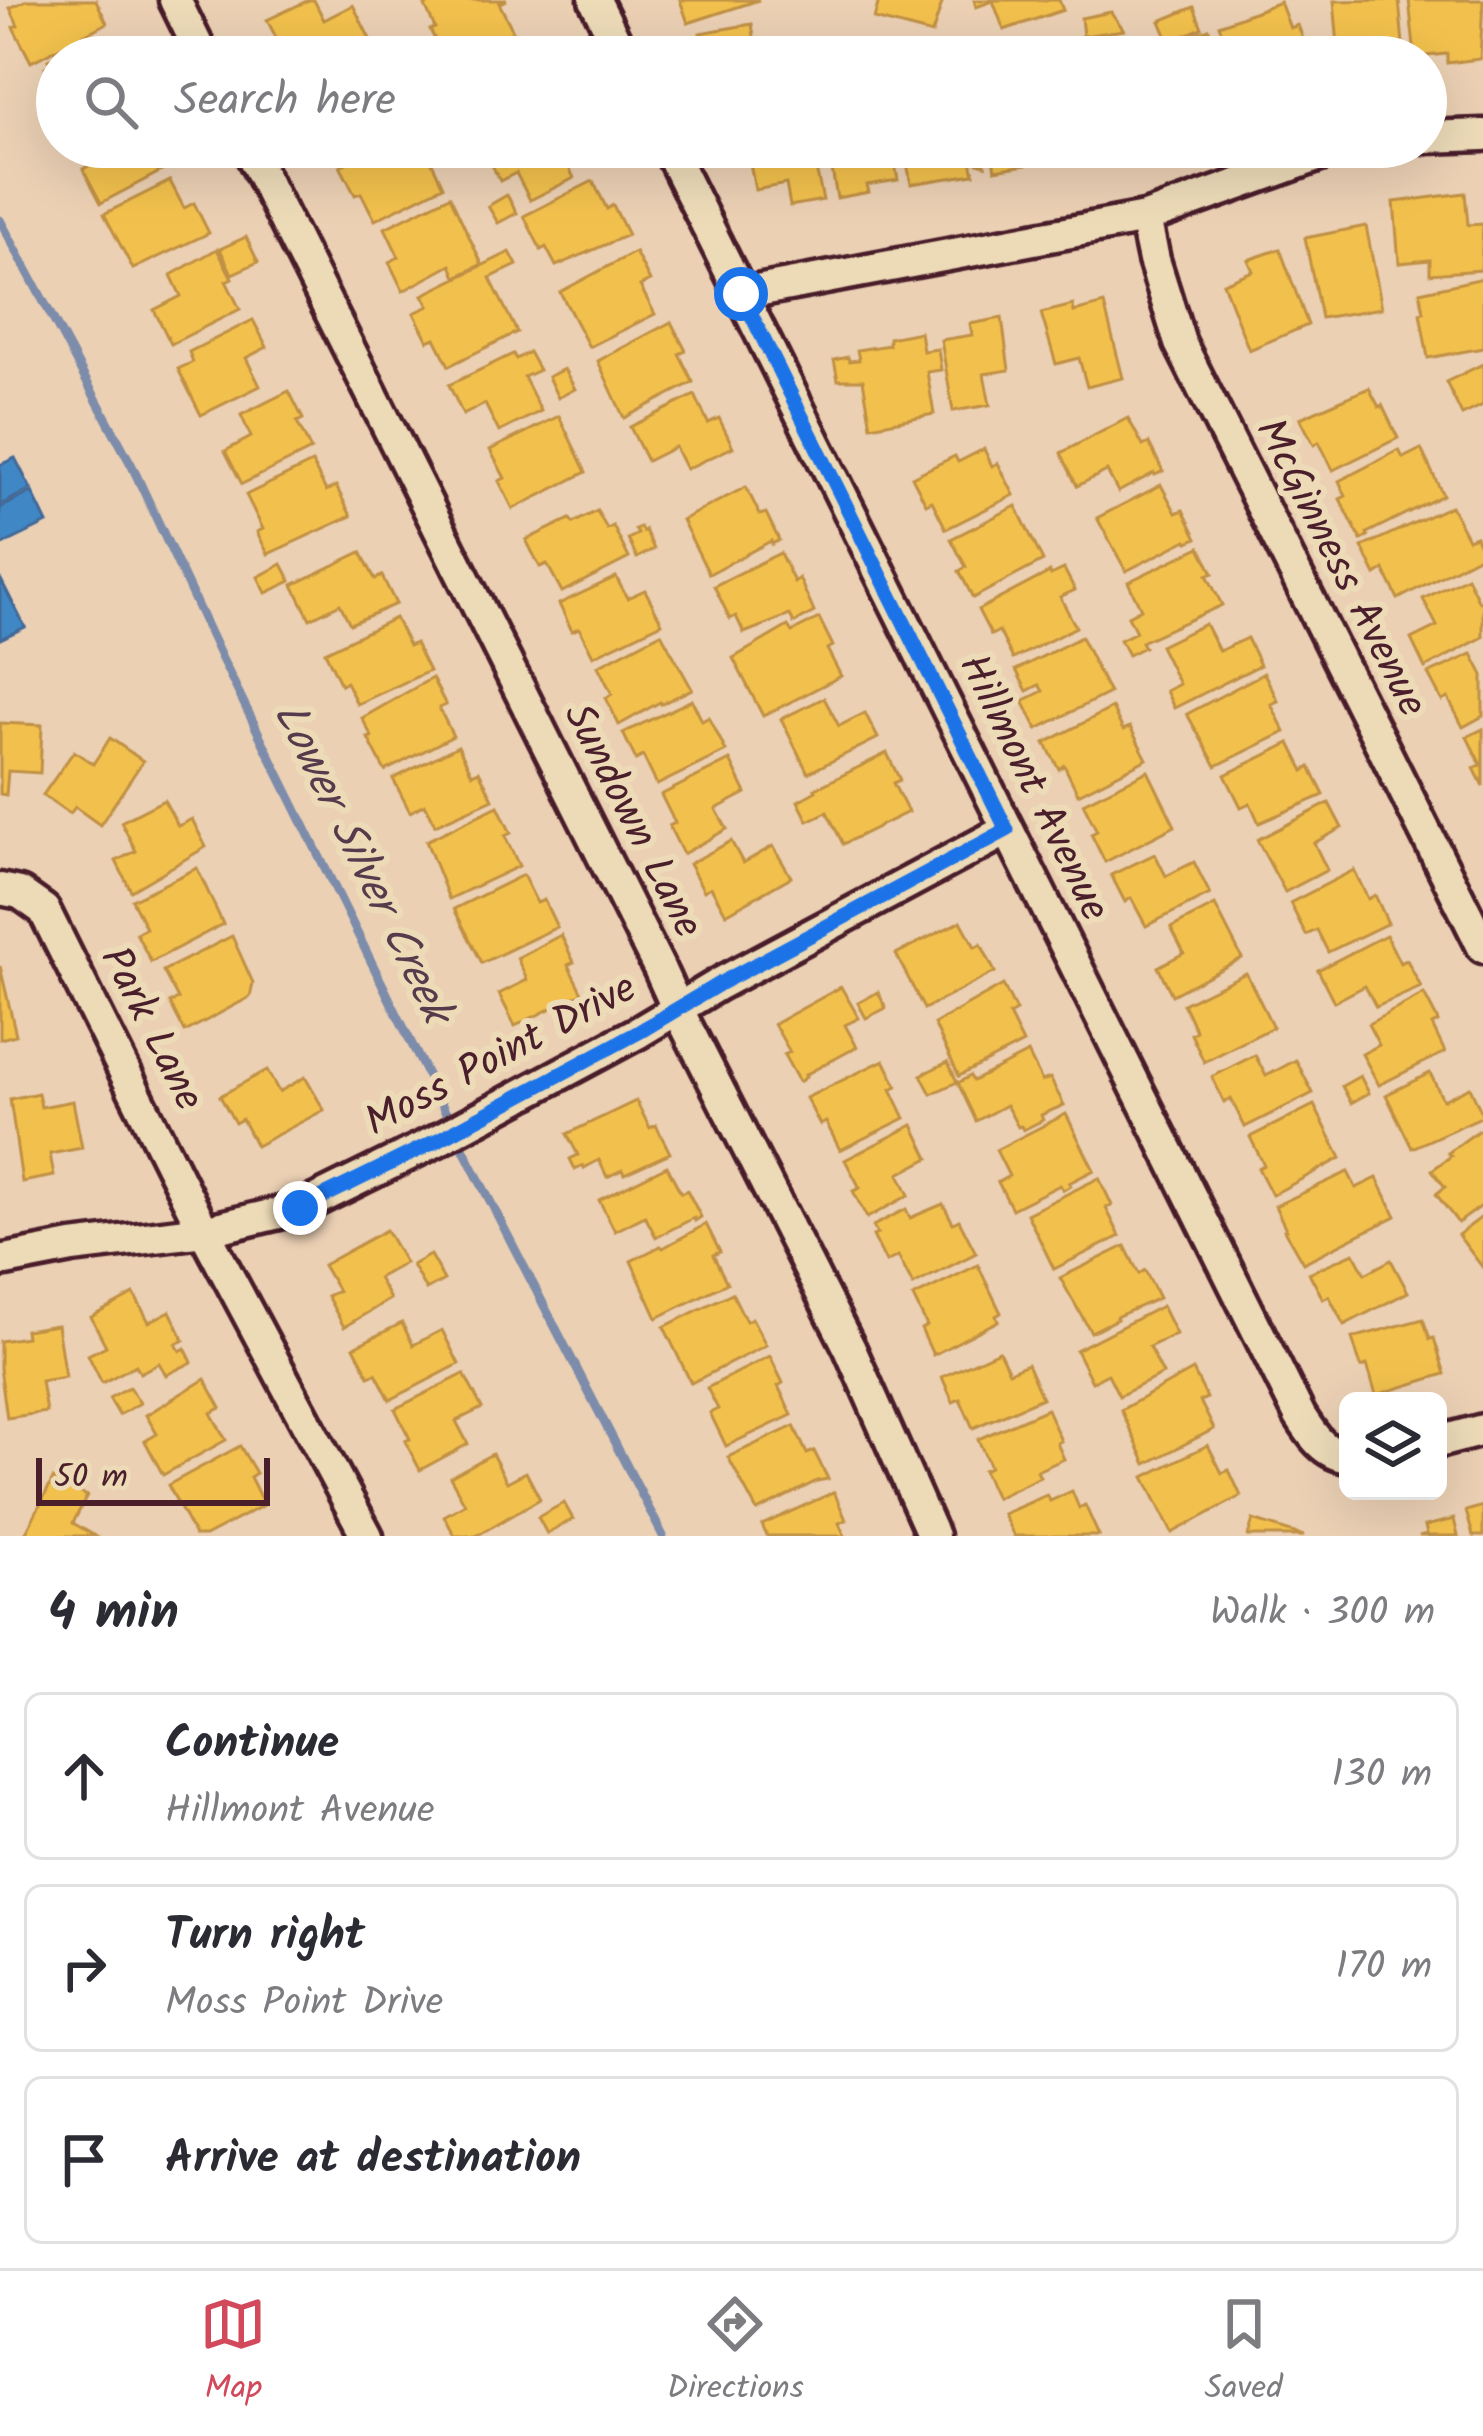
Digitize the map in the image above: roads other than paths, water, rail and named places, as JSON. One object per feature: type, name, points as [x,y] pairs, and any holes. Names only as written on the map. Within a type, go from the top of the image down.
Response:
[{"type":"street","points":[[175,0],[193,36]]},
{"type":"street","points":[[595,0],[613,36]]},
{"type":"street","points":[[1447,136],[1483,134]]},
{"type":"street","name":"Sundown Lane","points":[[259,168],[850,1349],[933,1536]]},
{"type":"street","name":"Hillmont Avenue","points":[[678,168],[1300,1416],[1314,1439],[1339,1454]]},
{"type":"street","points":[[741,294],[1145,218],[1284,168]]},
{"type":"street","name":"McGinness Avenue","points":[[1145,218],[1180,343],[1483,947]]},
{"type":"street","name":"Moss Point Drive","points":[[0,1261],[204,1231],[300,1208],[436,1141],[1007,830]]},
{"type":"street","name":"Park Lane","points":[[0,889],[20,893],[44,910],[204,1231],[367,1536]]},
{"type":"street","points":[[1447,1440],[1483,1430]]},
{"type":"waterway","name":"Lower Silver Creek","points":[[0,220],[132,466],[471,1164],[663,1536]]}]
